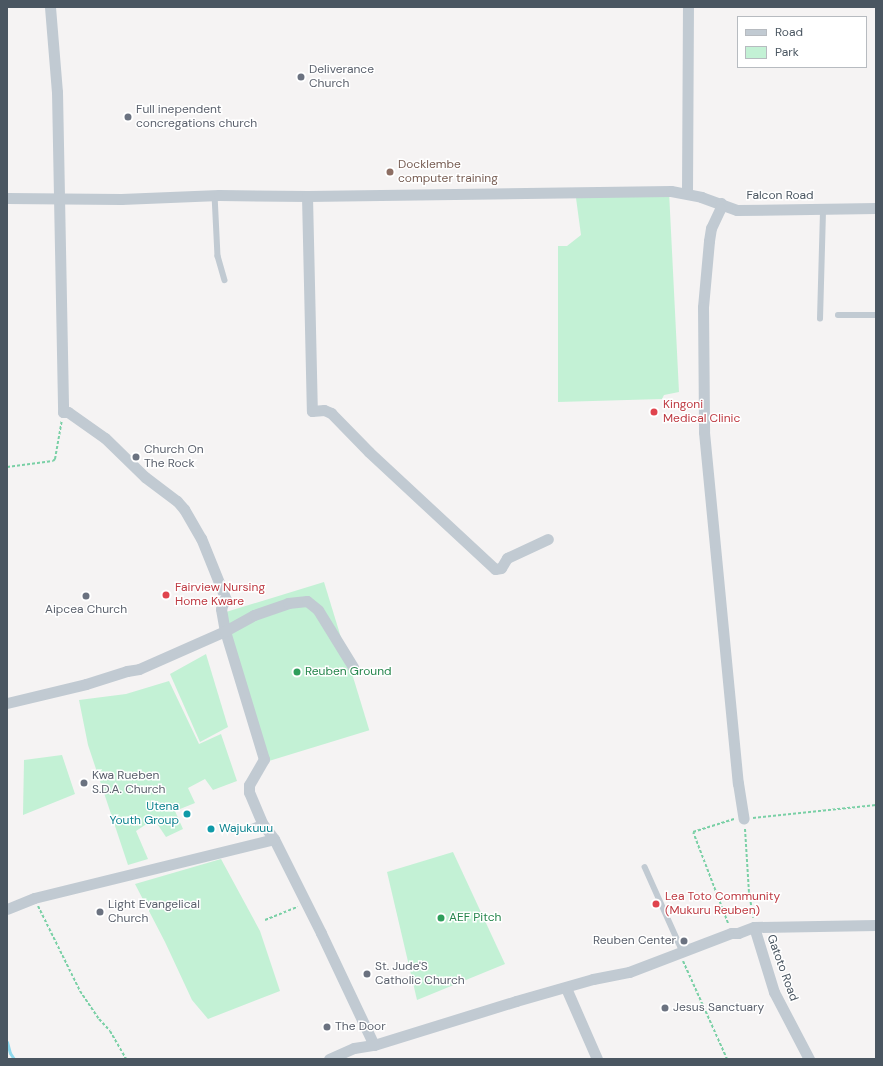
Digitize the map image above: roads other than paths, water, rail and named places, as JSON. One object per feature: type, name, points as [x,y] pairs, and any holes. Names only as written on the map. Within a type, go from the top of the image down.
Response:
[{"type":"street","points":[[50,7],[57,92],[63,412],[68,412],[105,438],[145,477],[184,508],[201,538],[226,600],[223,602],[221,609],[225,631],[264,759],[249,787],[257,825],[274,839],[374,1045]]},
{"type":"street","points":[[687,193],[688,7]]},
{"type":"street","name":"Falcon Road","points":[[7,198],[121,199],[215,195],[307,196],[506,192],[671,191],[687,193],[721,203],[737,210],[876,208]]},
{"type":"street","points":[[307,196],[312,411],[324,410],[331,413],[369,452],[495,569],[501,568],[507,558],[548,539]]},
{"type":"street","points":[[721,203],[720,209],[711,228],[703,307],[704,432],[738,784],[744,820]]},
{"type":"street","points":[[7,703],[139,669],[225,631],[254,615],[288,603],[307,600],[318,610],[353,667]]},
{"type":"street","points":[[7,909],[34,898],[274,839]]},
{"type":"street","points":[[328,1059],[354,1048],[374,1045],[516,1002],[593,980],[629,972],[732,933],[738,933],[754,927],[876,925]]},
{"type":"street","name":"Gatoto Road","points":[[754,927],[774,992],[809,1059]]},
{"type":"street","points":[[566,988],[597,1059]]},
{"type":"street","points":[[354,1048],[358,1059]]},
{"type":"lane","points":[[215,195],[218,256],[225,280]]},
{"type":"lane","points":[[820,319],[823,209]]},
{"type":"lane","points":[[838,315],[876,315]]},
{"type":"lane","points":[[645,867],[682,953]]},
{"type":"waterway","points":[[7,1042],[10,1053],[14,1059]]},
{"type":"place","name":"Deliverance Church","points":[[301,77]]},
{"type":"place","name":"Full inependent concregations church","points":[[128,117]]},
{"type":"place","name":"Docklembe computer training","points":[[390,172]]},
{"type":"place","name":"Kingoni Medical Clinic","points":[[654,412]]},
{"type":"place","name":"Church On The Rock","points":[[136,457]]},
{"type":"place","name":"Fairview Nursing Home Kware","points":[[166,595]]},
{"type":"place","name":"Aipcea Church","points":[[86,596]]},
{"type":"place","name":"Reuben Ground","points":[[297,672]]},
{"type":"place","name":"Kwa Rueben S.D.A. Church","points":[[84,783]]},
{"type":"place","name":"Utena Youth Group","points":[[187,814]]},
{"type":"place","name":"Wajukuuu","points":[[211,829]]},
{"type":"place","name":"Lea Toto Community (Mukuru Reuben)","points":[[656,904]]},
{"type":"place","name":"Light Evangelical Church","points":[[100,912]]},
{"type":"place","name":"AEF Pitch","points":[[441,918]]},
{"type":"place","name":"Reuben Center","points":[[684,941]]},
{"type":"place","name":"St. Jude'S Catholic Church","points":[[367,974]]},
{"type":"place","name":"Jesus Sanctuary","points":[[665,1008]]},
{"type":"place","name":"The Door","points":[[327,1027]]}]
